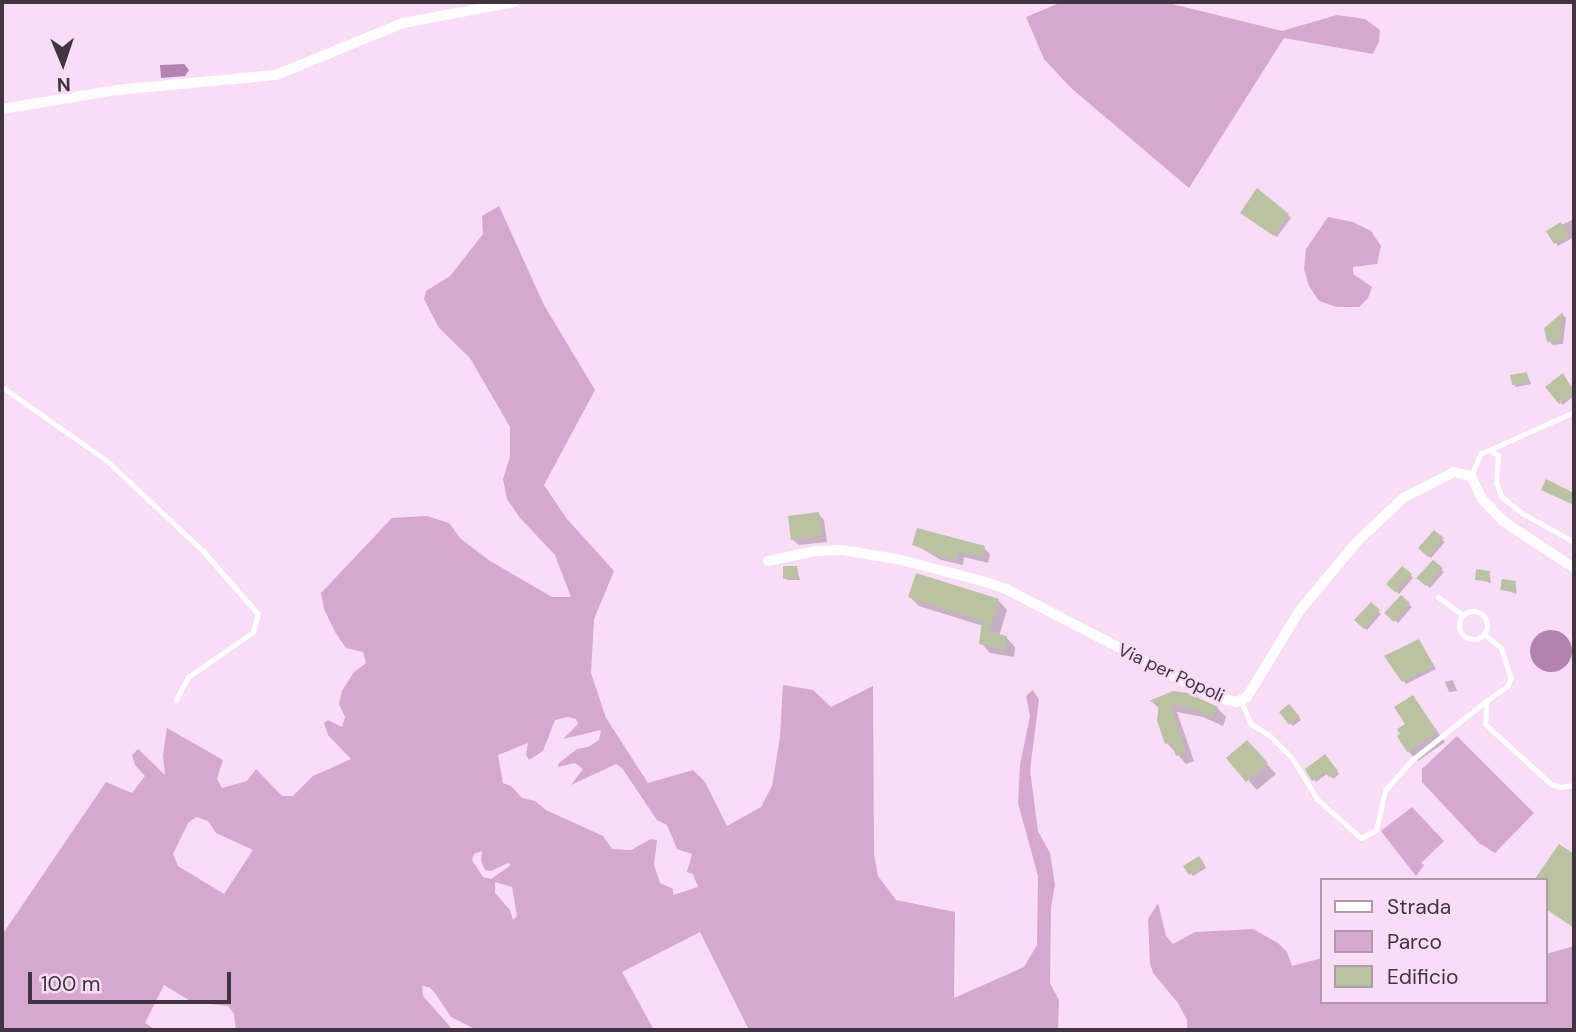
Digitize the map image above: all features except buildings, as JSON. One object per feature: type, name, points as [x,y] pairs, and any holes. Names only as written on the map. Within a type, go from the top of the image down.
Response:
[{"type":"street","points":[[2,109],[127,89],[276,75],[403,23],[515,2]]},
{"type":"street","name":"Via per Popoli","points":[[768,561],[816,551],[844,550],[982,581],[1006,589],[1214,697],[1241,701],[1247,697],[1300,610],[1385,513],[1411,493],[1454,472],[1471,476]]},
{"type":"street","points":[[1471,476],[1492,512],[1574,568]]},
{"type":"lane","points":[[2,387],[106,460],[203,551],[258,614],[253,632],[188,677],[176,700]]},
{"type":"lane","points":[[1471,476],[1476,461],[1489,450],[1574,412]]},
{"type":"lane","points":[[1489,450],[1498,455],[1496,482],[1500,496],[1522,513],[1574,542]]},
{"type":"lane","points":[[1438,597],[1463,615]]},
{"type":"lane","points":[[1475,610],[1485,615],[1488,625],[1485,634],[1477,638],[1464,635],[1459,623],[1463,615],[1475,610]]},
{"type":"lane","points":[[1241,701],[1251,724],[1269,735],[1292,758],[1317,799],[1361,838],[1376,830],[1385,790],[1412,760],[1507,686],[1511,678],[1501,648],[1485,634]]},
{"type":"lane","points":[[1486,701],[1483,719],[1505,745],[1551,784],[1561,787],[1574,785]]},
{"type":"green space","points":[[1062,2],[1164,2],[1282,31],[1337,15],[1365,19],[1380,30],[1379,41],[1373,54],[1284,38],[1189,188],[1071,88],[1044,59],[1026,17]]},
{"type":"green space","points":[[499,206],[544,305],[595,390],[544,485],[567,519],[614,571],[594,619],[591,673],[606,718],[648,783],[693,770],[705,782],[727,826],[761,807],[772,786],[780,737],[783,685],[813,690],[831,707],[873,686],[874,854],[878,876],[896,900],[955,912],[954,998],[1024,967],[1037,945],[1038,876],[1018,803],[1020,765],[1030,716],[1026,696],[1033,690],[1039,700],[1030,770],[1038,831],[1050,853],[1055,885],[1051,907],[1050,983],[1059,1000],[1058,1030],[749,1030],[700,932],[622,972],[654,1030],[477,1030],[451,1017],[435,993],[429,987],[422,986],[423,996],[453,1030],[236,1030],[234,1014],[228,1006],[192,1002],[164,985],[145,1023],[156,1030],[2,1030],[2,935],[106,782],[132,793],[145,776],[135,765],[132,755],[138,749],[165,775],[163,755],[167,728],[223,760],[217,779],[222,788],[247,781],[256,769],[282,796],[293,796],[313,776],[351,759],[328,735],[324,723],[328,720],[342,727],[345,717],[339,704],[342,691],[354,672],[366,663],[363,652],[346,648],[335,632],[324,609],[321,593],[392,518],[427,516],[449,523],[461,539],[490,561],[552,597],[571,597],[555,555],[520,518],[507,499],[503,479],[510,457],[510,427],[470,358],[439,328],[424,299],[426,291],[450,276],[483,234],[482,216]],"holes":[[[568,717],[576,719],[578,724],[563,739],[601,730],[599,740],[588,747],[577,749],[559,763],[558,767],[575,763],[583,769],[571,785],[616,764],[622,768],[657,820],[667,825],[677,849],[692,854],[687,872],[693,874],[698,887],[673,895],[673,889],[660,883],[654,865],[657,840],[651,839],[631,850],[612,849],[603,836],[546,810],[535,801],[522,798],[511,786],[503,783],[498,755],[528,743],[526,755],[529,760],[543,751],[555,720]],[[196,817],[208,821],[216,833],[253,850],[224,894],[178,866],[173,854],[188,823]],[[482,851],[481,861],[485,870],[491,871],[508,863],[511,865],[491,879],[483,877],[472,860],[474,854]],[[495,882],[512,887],[517,916],[513,920],[510,910],[495,893]]]},
{"type":"green space","points":[[1328,217],[1353,222],[1371,231],[1381,246],[1377,264],[1353,267],[1353,274],[1372,287],[1368,298],[1359,307],[1337,307],[1319,301],[1309,286],[1304,269],[1306,249]]},
{"type":"green space","points":[[1457,736],[1534,813],[1495,853],[1479,843],[1422,782],[1422,769]]},
{"type":"green space","points":[[1412,807],[1444,841],[1421,863],[1424,865],[1416,876],[1381,831]]},
{"type":"green space","points":[[1158,903],[1166,936],[1173,944],[1195,932],[1253,929],[1278,943],[1287,952],[1292,966],[1320,959],[1320,1004],[1548,1004],[1548,953],[1574,946],[1574,1030],[1187,1030],[1187,1020],[1178,1003],[1153,973],[1148,919]]},
{"type":"shaded area","points":[[184,64],[189,70],[185,76],[161,78],[160,65]]},
{"type":"shaded area","points":[[1551,630],[1566,636],[1572,651],[1566,666],[1551,672],[1536,666],[1530,651],[1536,636]]}]
